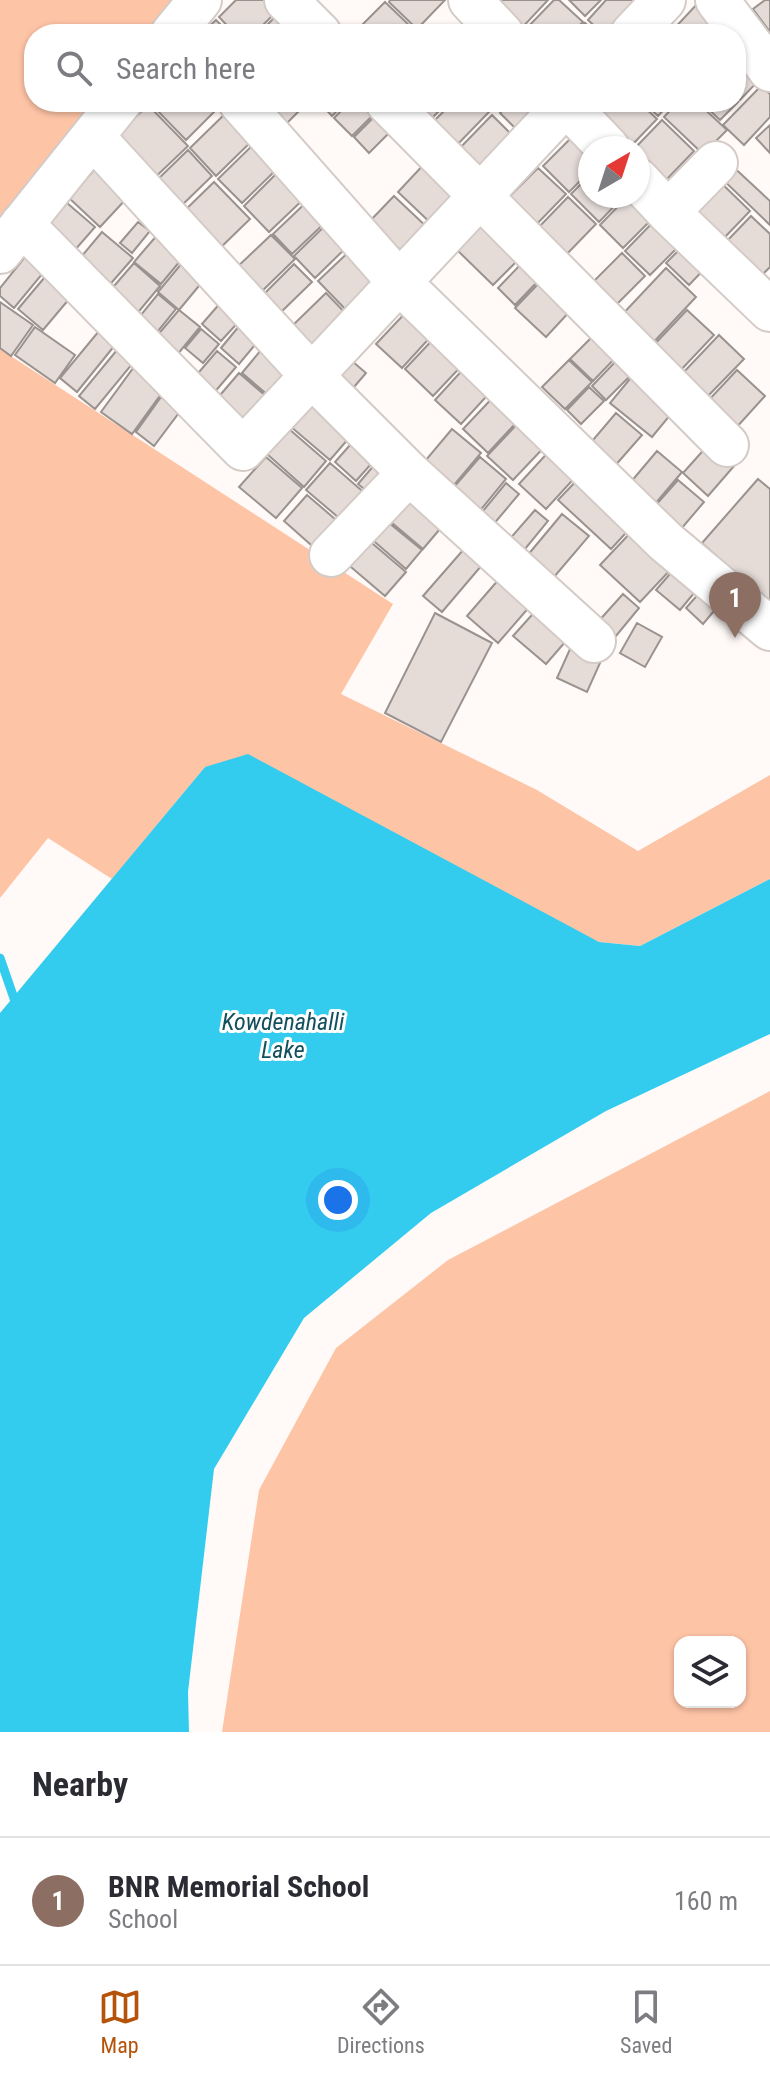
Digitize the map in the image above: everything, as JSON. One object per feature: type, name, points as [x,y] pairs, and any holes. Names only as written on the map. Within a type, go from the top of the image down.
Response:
[{"type":"street","points":[[286,0],[310,24]]},
{"type":"street","points":[[470,0],[493,24]]},
{"type":"street","points":[[641,24],[664,0]]},
{"type":"street","points":[[717,0],[735,24]]},
{"type":"street","points":[[746,38],[770,70]]},
{"type":"street","points":[[112,112],[11,238],[243,449],[558,112]]},
{"type":"street","points":[[249,112],[399,282],[666,542],[770,629]]},
{"type":"street","points":[[397,112],[727,445]]},
{"type":"street","points":[[574,112],[597,136]]},
{"type":"street","points":[[93,137],[311,375],[409,473],[594,641]]},
{"type":"street","points":[[668,212],[716,163]]},
{"type":"street","points":[[650,193],[770,310]]},
{"type":"street","points":[[331,555],[409,473]]},
{"type":"shaded area","points":[[0,0],[183,0],[163,24],[24,24],[24,112],[92,112],[4,219],[0,215]]},
{"type":"shaded area","points":[[0,349],[393,604],[341,694],[537,790],[638,851],[770,775],[770,879],[640,946],[599,942],[205,767],[112,879],[48,838],[0,898]]},
{"type":"shaded area","points":[[770,1091],[770,1732],[222,1732],[259,1490],[336,1348],[448,1260]]},
{"type":"water","name":"Kowdenahalli Lake","points":[[248,754],[599,942],[640,946],[770,879],[770,1034],[606,1111],[431,1213],[304,1318],[214,1469],[188,1692],[189,1732],[0,1732],[0,1013],[205,767]]},
{"type":"building","points":[[236,0],[270,0],[279,9],[264,24],[226,24],[219,17]]},
{"type":"building","points":[[445,0],[422,24],[412,24],[389,2]]},
{"type":"building","points":[[497,0],[548,0],[526,24],[513,24]]},
{"type":"building","points":[[554,0],[559,0],[583,22],[581,24],[531,24]]},
{"type":"building","points":[[569,0],[601,0],[585,16]]},
{"type":"building","points":[[606,0],[657,0],[634,24],[592,24],[588,20]]},
{"type":"building","points":[[770,0],[770,32],[753,9]]},
{"type":"building","points":[[385,2],[408,24],[363,24]]},
{"type":"building","points":[[699,2],[716,19],[711,24],[678,24]]},
{"type":"building","points":[[281,11],[293,24],[268,24]]},
{"type":"building","points":[[746,60],[761,78],[746,94]]},
{"type":"building","points":[[761,86],[770,94],[770,117],[744,145],[723,125],[736,112],[746,112],[746,101]]},
{"type":"building","points":[[141,112],[155,112],[188,146],[148,184],[109,143]]},
{"type":"building","points":[[159,112],[214,112],[186,140]]},
{"type":"building","points":[[227,112],[233,112],[257,136],[216,176],[190,148]]},
{"type":"building","points":[[276,112],[298,112],[287,123]]},
{"type":"building","points":[[340,112],[376,112],[352,136],[334,118]]},
{"type":"building","points":[[379,112],[389,112],[400,122],[369,153],[354,137]]},
{"type":"building","points":[[418,112],[438,112],[428,122]]},
{"type":"building","points":[[443,112],[489,112],[454,148],[430,125]]},
{"type":"building","points":[[501,112],[549,112],[525,138]]},
{"type":"building","points":[[597,112],[650,112],[657,119],[641,136],[620,136]]},
{"type":"building","points":[[669,112],[708,112],[727,130],[703,154],[664,117]]},
{"type":"building","points":[[712,112],[728,112],[720,120]]},
{"type":"building","points":[[492,115],[520,143],[484,180],[456,152]]},
{"type":"building","points":[[662,120],[694,151],[666,180],[650,165],[650,136],[647,136]]},
{"type":"building","points":[[770,125],[770,153],[756,138]]},
{"type":"building","points":[[581,128],[585,136],[578,136],[578,183],[569,192],[543,166]]},
{"type":"building","points":[[259,139],[283,163],[242,203],[218,179]]},
{"type":"building","points":[[188,150],[212,176],[178,209],[153,184]]},
{"type":"building","points":[[427,161],[466,198],[437,229],[398,192]]},
{"type":"building","points":[[728,162],[770,201],[770,225],[717,174]]},
{"type":"building","points":[[284,166],[310,193],[269,232],[244,206]]},
{"type":"building","points":[[538,168],[566,194],[530,231],[503,203]]},
{"type":"building","points":[[95,169],[127,198],[100,227],[69,198]]},
{"type":"building","points":[[714,176],[750,211],[724,238],[687,204]]},
{"type":"building","points":[[214,182],[250,219],[214,254],[178,217]]},
{"type":"building","points":[[578,187],[578,201],[571,194]]},
{"type":"building","points":[[314,195],[333,215],[292,254],[273,234]]},
{"type":"building","points":[[394,196],[430,230],[406,255],[369,222]]},
{"type":"building","points":[[568,197],[596,224],[565,256],[537,229]]},
{"type":"building","points":[[67,203],[95,227],[67,259],[39,236]]},
{"type":"building","points":[[650,207],[659,212],[623,248],[600,225],[616,208]]},
{"type":"building","points":[[585,208],[612,208],[599,222]]},
{"type":"building","points":[[661,214],[686,239],[650,275],[625,251]]},
{"type":"building","points":[[751,216],[770,234],[770,267],[762,275],[726,242]]},
{"type":"building","points":[[334,217],[355,239],[315,278],[294,256]]},
{"type":"building","points":[[484,219],[522,256],[493,285],[455,248]]},
{"type":"building","points":[[138,222],[150,231],[132,253],[120,243]]},
{"type":"building","points":[[102,232],[133,258],[106,289],[76,263]]},
{"type":"building","points":[[159,233],[185,255],[161,284],[134,262]]},
{"type":"building","points":[[271,235],[295,259],[258,295],[234,270]]},
{"type":"building","points":[[687,242],[710,263],[689,285],[666,263]]},
{"type":"building","points":[[356,245],[390,279],[352,316],[318,281]]},
{"type":"building","points":[[29,252],[48,267],[14,308],[0,296],[0,288]]},
{"type":"building","points":[[622,253],[645,276],[611,310],[588,287]]},
{"type":"building","points":[[134,263],[160,286],[135,316],[108,293]]},
{"type":"building","points":[[182,263],[203,281],[179,310],[158,292]]},
{"type":"building","points":[[522,263],[539,280],[515,305],[498,288]]},
{"type":"building","points":[[294,264],[312,282],[278,315],[261,297]]},
{"type":"building","points":[[666,268],[696,297],[649,347],[619,318]]},
{"type":"building","points":[[50,271],[75,292],[43,330],[18,309]]},
{"type":"building","points":[[542,280],[572,309],[546,337],[515,308]]},
{"type":"building","points":[[326,293],[353,321],[318,355],[291,327]]},
{"type":"building","points":[[158,294],[176,309],[154,336],[136,321]]},
{"type":"building","points":[[222,301],[242,318],[221,341],[202,324]]},
{"type":"building","points":[[0,302],[33,325],[11,356],[0,348]]},
{"type":"building","points":[[410,308],[435,332],[402,368],[376,344]]},
{"type":"building","points":[[179,310],[200,327],[177,355],[156,337]]},
{"type":"building","points":[[687,310],[714,335],[678,373],[651,348]]},
{"type":"building","points":[[240,325],[259,340],[239,364],[221,348]]},
{"type":"building","points":[[35,327],[75,355],[55,383],[15,355]]},
{"type":"building","points":[[201,329],[219,344],[203,363],[185,348]]},
{"type":"building","points":[[599,330],[621,352],[593,381],[570,359]]},
{"type":"building","points":[[99,331],[115,345],[77,392],[60,378]]},
{"type":"building","points":[[439,333],[468,359],[433,396],[405,369]]},
{"type":"building","points":[[719,335],[744,359],[706,398],[681,375]]},
{"type":"building","points":[[266,344],[293,367],[269,396],[242,373]]},
{"type":"building","points":[[117,350],[133,363],[95,409],[79,396]]},
{"type":"building","points":[[217,351],[236,367],[213,394],[194,378]]},
{"type":"building","points":[[620,357],[634,372],[606,400],[592,386]]},
{"type":"building","points":[[569,360],[592,382],[565,409],[542,387]]},
{"type":"building","points":[[352,361],[366,373],[348,394],[334,382]]},
{"type":"building","points":[[469,363],[495,387],[461,424],[435,400]]},
{"type":"building","points":[[134,367],[164,390],[132,434],[101,412]]},
{"type":"building","points":[[737,370],[765,396],[735,429],[707,402]]},
{"type":"building","points":[[239,373],[274,403],[250,431],[215,401]]},
{"type":"building","points":[[634,374],[676,408],[652,437],[610,403]]},
{"type":"building","points":[[589,387],[604,401],[581,424],[567,410]]},
{"type":"building","points":[[500,390],[525,413],[488,453],[463,429]]},
{"type":"building","points":[[161,397],[181,410],[154,446],[136,432]]},
{"type":"building","points":[[316,397],[355,431],[330,460],[290,426]]},
{"type":"building","points":[[616,413],[642,435],[613,468],[587,447]]},
{"type":"building","points":[[524,417],[550,441],[513,480],[487,456]]},
{"type":"building","points":[[289,429],[326,461],[304,487],[267,454]]},
{"type":"building","points":[[452,429],[481,453],[449,491],[420,467]]},
{"type":"building","points":[[358,436],[379,455],[356,481],[335,462]]},
{"type":"building","points":[[709,444],[734,466],[708,496],[683,473]]},
{"type":"building","points":[[553,447],[580,472],[546,509],[519,484]]},
{"type":"building","points":[[657,451],[682,472],[655,504],[630,483]]},
{"type":"building","points":[[382,456],[377,500],[358,484]]},
{"type":"building","points":[[266,457],[302,488],[276,518],[239,487]]},
{"type":"building","points":[[480,457],[506,479],[474,518],[447,495]]},
{"type":"building","points":[[330,463],[368,496],[345,523],[306,490]]},
{"type":"building","points":[[582,475],[634,524],[611,549],[558,500]]},
{"type":"building","points":[[758,479],[770,489],[770,604],[702,543]]},
{"type":"building","points":[[678,480],[704,502],[681,529],[655,506]]},
{"type":"building","points":[[506,483],[519,494],[487,532],[474,522]]},
{"type":"building","points":[[408,491],[445,523],[423,549],[385,517]]},
{"type":"building","points":[[307,495],[342,525],[319,552],[284,521]]},
{"type":"building","points":[[535,510],[548,521],[516,560],[502,548]]},
{"type":"building","points":[[562,514],[589,536],[548,584],[522,562]]},
{"type":"building","points":[[383,518],[422,550],[406,569],[368,536]]},
{"type":"building","points":[[634,529],[673,567],[640,602],[600,565]]},
{"type":"building","points":[[366,538],[406,572],[385,596],[345,562]]},
{"type":"building","points":[[464,549],[482,565],[442,612],[423,596]]},
{"type":"building","points":[[676,567],[699,587],[680,610],[656,590]]},
{"type":"building","points":[[500,578],[531,605],[498,643],[467,616]]},
{"type":"building","points":[[702,590],[719,605],[703,624],[686,608]]},
{"type":"building","points":[[623,594],[639,608],[606,648],[588,633]]},
{"type":"building","points":[[540,606],[572,634],[546,664],[513,636]]},
{"type":"building","points":[[435,613],[492,643],[441,742],[385,713]]},
{"type":"building","points":[[637,623],[662,637],[645,667],[620,653]]},
{"type":"building","points":[[570,649],[600,663],[587,692],[557,678]]},
{"type":"waterway","points":[[0,958],[17,1007]]},
{"type":"place","name":"BNR Memorial School","points":[[735,638]]}]
